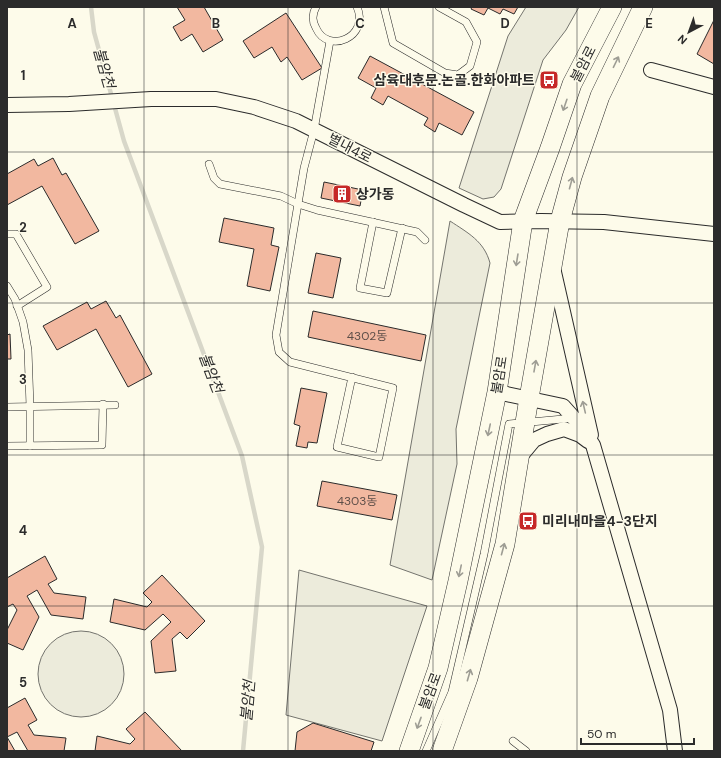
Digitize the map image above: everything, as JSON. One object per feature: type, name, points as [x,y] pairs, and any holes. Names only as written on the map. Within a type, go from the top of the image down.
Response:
[{"type":"street","name":"불암로","points":[[409,751],[438,668],[458,581],[497,392],[523,221],[572,84],[612,7]]},
{"type":"street","name":"불암로","points":[[442,751],[468,678],[505,544],[560,221],[572,177],[600,96],[643,7]]},
{"type":"street","points":[[652,70],[714,87]]},
{"type":"street","name":"별내4로","points":[[7,105],[69,104],[168,99],[216,99],[254,107],[296,121],[500,222],[604,222],[714,234]]},
{"type":"street","points":[[553,268],[593,445],[670,710],[676,751]]},
{"type":"street","points":[[497,392],[563,406],[580,425],[593,445]]},
{"type":"street","points":[[519,458],[534,440],[564,429],[580,435],[593,445]]},
{"type":"lane","points":[[316,7],[313,16],[317,32],[330,41],[338,42],[346,40],[357,30],[360,23],[360,15],[357,7]]},
{"type":"lane","points":[[384,7],[393,42],[445,73],[458,75],[470,66],[477,42],[466,22],[439,7]]},
{"type":"lane","points":[[330,41],[314,130],[304,168],[276,335],[279,352],[290,362],[393,388],[379,457],[337,447],[352,378]]},
{"type":"lane","points":[[209,164],[214,178],[220,184],[281,196],[298,204],[317,210],[417,232],[425,240]]},
{"type":"lane","points":[[373,222],[360,288],[387,293],[402,228]]},
{"type":"lane","points":[[7,234],[16,234],[47,287],[18,306]]},
{"type":"lane","points":[[7,286],[18,306],[23,322],[28,350],[30,446]]},
{"type":"lane","points":[[7,446],[102,445],[102,404]]},
{"type":"lane","points":[[7,407],[102,404],[115,405]]},
{"type":"lane","points":[[426,751],[452,692],[484,554],[509,424],[574,418]]},
{"type":"lane","points":[[512,741],[526,751]]},
{"type":"shaded area","points":[[526,7],[579,7],[566,30],[543,60],[501,189],[494,197],[483,199],[459,188],[508,36]]},
{"type":"shaded area","points":[[450,221],[479,243],[484,249],[490,263],[456,429],[457,464],[432,580],[390,565]]},
{"type":"shaded area","points":[[299,570],[427,606],[382,741],[286,715]]},
{"type":"shaded area","points":[[81,631],[97,635],[111,644],[120,658],[124,674],[120,690],[111,704],[97,713],[81,717],[65,713],[51,704],[42,690],[38,674],[42,658],[51,644],[65,635]]},
{"type":"building","points":[[177,7],[204,7],[223,40],[203,52],[192,34],[181,41],[173,27],[185,20]]},
{"type":"building","points":[[472,7],[518,7],[514,14],[503,9],[500,14],[488,8],[484,15],[471,9]]},
{"type":"building","points":[[286,13],[322,68],[302,80],[287,57],[281,62],[272,47],[254,58],[243,41]]},
{"type":"building","points":[[714,20],[714,64],[697,54]]},
{"type":"building","points":[[370,56],[474,112],[462,135],[439,123],[435,132],[424,125],[428,118],[388,96],[383,105],[371,98],[376,88],[358,78]]},
{"type":"building","points":[[53,158],[62,175],[66,173],[99,231],[75,244],[42,186],[7,205],[7,174],[34,159],[38,166]]},
{"type":"building","name":"상가동","points":[[324,182],[363,190],[360,206],[321,198]]},
{"type":"building","points":[[224,218],[274,228],[271,245],[279,247],[270,291],[247,286],[254,249],[219,242]]},
{"type":"building","points":[[316,253],[341,258],[333,298],[308,293]]},
{"type":"building","points":[[106,301],[116,318],[120,315],[152,374],[128,387],[96,329],[57,350],[43,326],[87,302],[91,309]]},
{"type":"building","points":[[313,311],[426,335],[421,361],[308,337]]},
{"type":"building","points":[[10,334],[11,359],[7,359],[7,335]]},
{"type":"building","points":[[301,388],[327,393],[317,443],[308,442],[307,448],[296,446],[300,426],[294,424]]},
{"type":"building","points":[[322,481],[397,495],[392,520],[317,506]]},
{"type":"building","points":[[45,556],[57,579],[48,584],[54,593],[86,597],[83,619],[51,615],[37,590],[27,596],[39,617],[23,650],[7,643],[7,630],[17,610],[13,604],[7,607],[7,578]]},
{"type":"building","points":[[162,575],[205,621],[187,639],[180,632],[172,639],[176,671],[155,673],[151,641],[171,622],[163,614],[145,630],[110,622],[114,599],[147,607],[152,602],[143,593]]},
{"type":"building","points":[[25,698],[37,720],[28,725],[34,735],[66,738],[64,751],[28,751],[17,732],[7,737],[7,708]]},
{"type":"building","points":[[145,712],[182,751],[95,751],[97,736],[130,744],[135,739],[126,729]]},
{"type":"building","points":[[313,723],[374,742],[371,751],[295,751],[297,732]]},
{"type":"building","points":[[7,737],[15,751],[7,751]]},
{"type":"waterway","name":"불암천","points":[[91,7],[94,32],[124,141],[242,456],[262,547],[243,751]]},
{"type":"place","name":"삼육대후문.논골.한화아파트","points":[[549,80]]},
{"type":"place","name":"상가동","points":[[342,194]]},
{"type":"place","name":"미리내마을4-3단지","points":[[528,521]]}]
